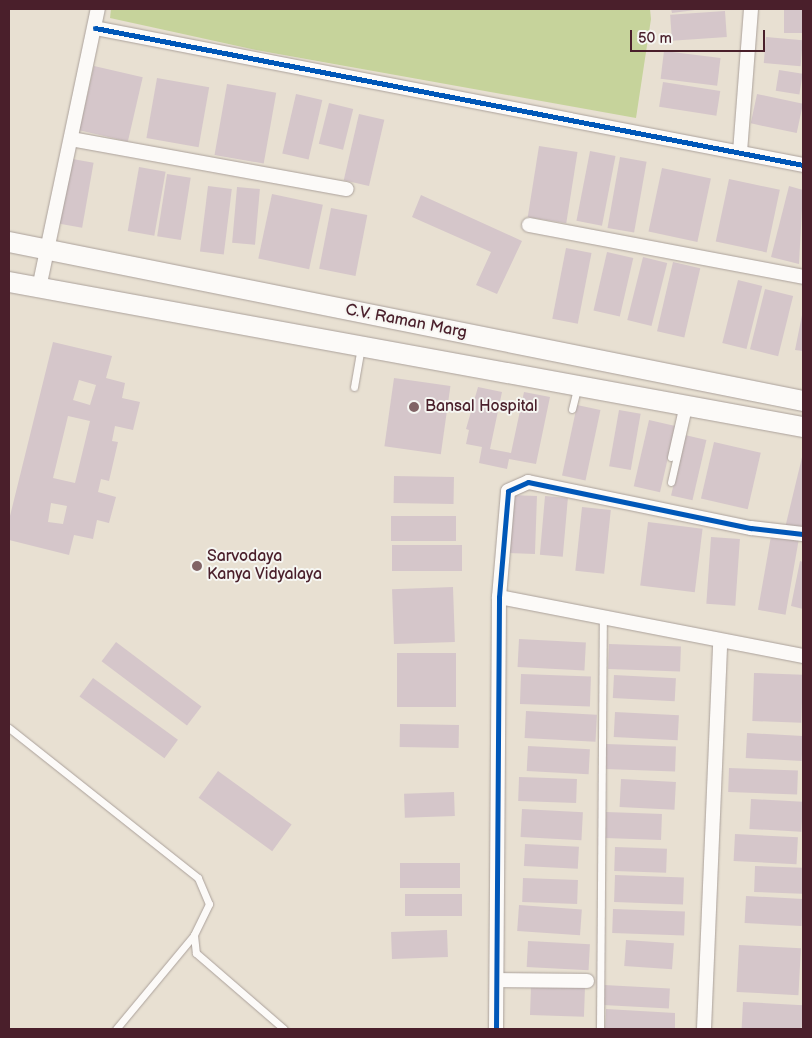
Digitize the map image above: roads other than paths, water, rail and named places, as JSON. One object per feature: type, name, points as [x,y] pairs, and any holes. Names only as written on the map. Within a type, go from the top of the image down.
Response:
[{"type":"main road","name":"C.V. Raman Marg","points":[[9,242],[803,401]]},
{"type":"main road","name":"C.V. Raman Marg","points":[[9,282],[803,427]]},
{"type":"street","points":[[39,288],[98,9]]},
{"type":"street","points":[[740,152],[751,9]]},
{"type":"street","points":[[95,28],[803,165]]},
{"type":"street","points":[[71,139],[347,189]]},
{"type":"street","points":[[530,225],[803,277]]},
{"type":"street","points":[[496,1029],[499,597],[507,495],[518,483],[803,534]]},
{"type":"street","points":[[499,597],[603,616],[720,644],[803,656]]},
{"type":"street","points":[[704,1029],[720,644]]},
{"type":"street","points":[[496,980],[587,981]]},
{"type":"lane","points":[[354,387],[361,346]]},
{"type":"lane","points":[[572,409],[578,386]]},
{"type":"lane","points":[[671,458],[685,405]]},
{"type":"lane","points":[[671,482],[685,405]]},
{"type":"lane","points":[[600,1029],[603,616]]},
{"type":"lane","points":[[9,728],[198,878],[209,904],[194,935],[116,1029]]},
{"type":"lane","points":[[194,935],[200,959],[284,1029]]},
{"type":"place","name":"Bansal Hospital","points":[[414,407]]},
{"type":"place","name":"Sarvodaya Kanya Vidyalaya","points":[[197,566]]}]
